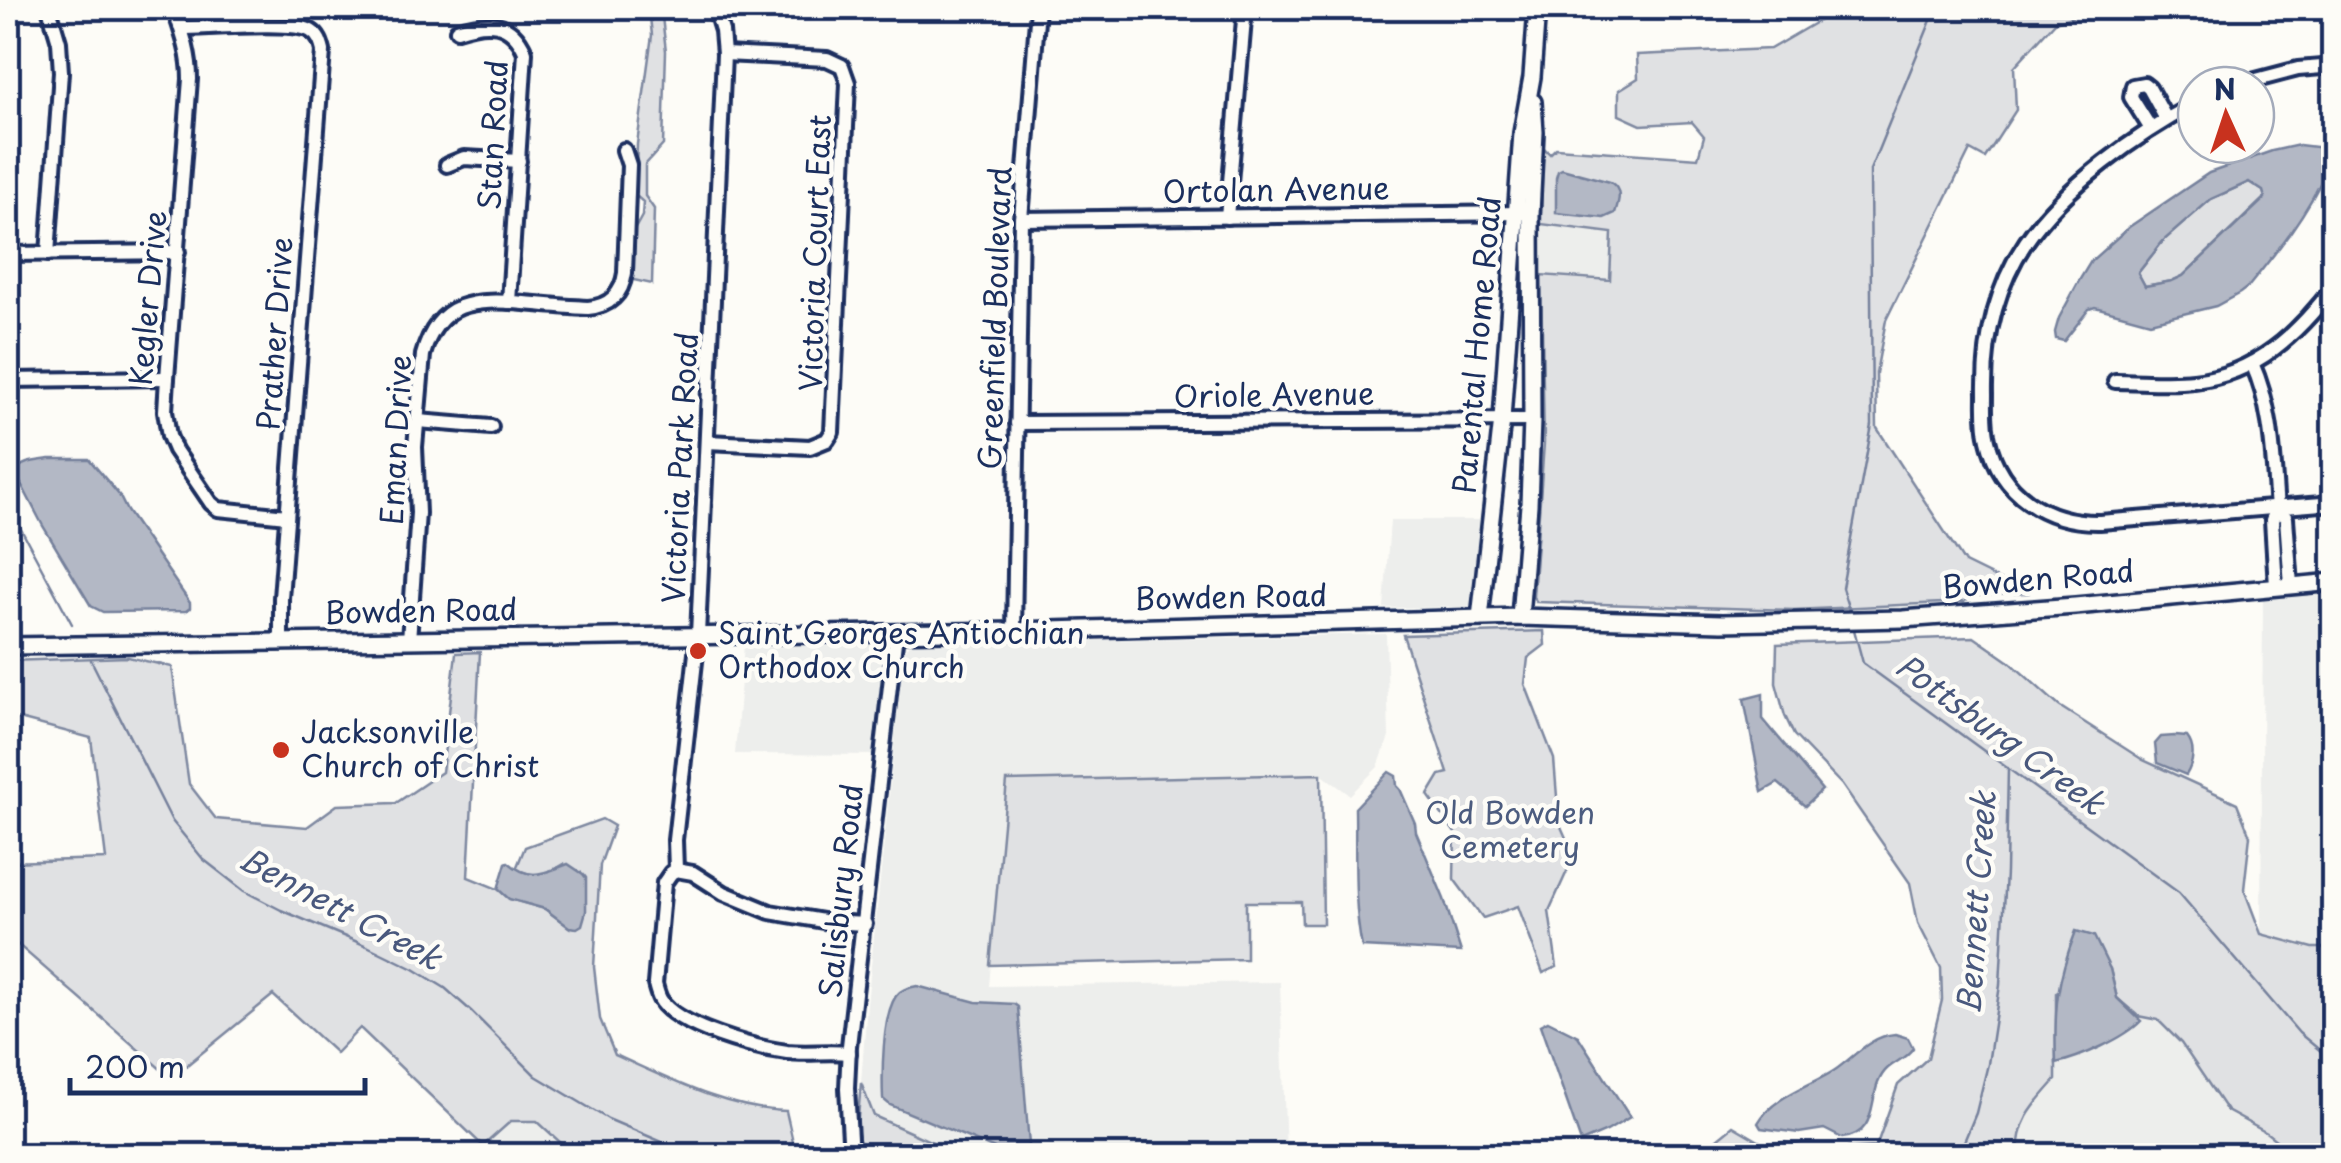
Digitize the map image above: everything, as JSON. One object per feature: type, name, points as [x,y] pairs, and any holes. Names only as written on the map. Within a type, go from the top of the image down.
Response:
[{"type":"main road","name":"Parental Home Road","points":[[1520,617],[1532,420],[1523,256],[1522,132],[1532,78],[1538,8]]},
{"type":"main road","name":"Parental Home Road","points":[[1480,618],[1523,256]]},
{"type":"main road","name":"Bowden Road","points":[[8,646],[1014,631],[1520,617],[1778,622],[1903,619],[2334,582]]},
{"type":"street","points":[[48,254],[60,72],[59,42],[49,8]]},
{"type":"street","name":"Kegler Drive","points":[[174,8],[190,62],[190,79],[165,411],[169,436],[218,509],[287,516]]},
{"type":"street","name":"Victoria Park Road","points":[[714,8],[724,54],[698,636],[676,826],[676,870],[664,883],[655,984],[667,1008],[717,1035],[786,1052],[849,1053]]},
{"type":"street","name":"Greenfield Boulevard","points":[[1014,631],[1021,220],[1038,8]]},
{"type":"street","points":[[1227,217],[1245,8]]},
{"type":"street","name":"Stan Road","points":[[457,30],[476,24],[506,27],[515,33],[526,52],[508,302]]},
{"type":"street","name":"Prather Drive","points":[[182,28],[296,26],[314,33],[323,52],[281,640]]},
{"type":"street","name":"Victoria Court East","points":[[707,442],[810,447],[827,440],[832,432],[846,140],[848,83],[846,72],[835,62],[724,54]]},
{"type":"street","points":[[2276,75],[2334,66]]},
{"type":"street","points":[[2150,129],[2132,97],[2133,86],[2144,84],[2149,88],[2166,119]]},
{"type":"street","points":[[2176,113],[2150,129],[2068,194],[2049,213],[2014,262],[1996,308],[1985,368],[1988,441],[1999,469],[2009,485],[2036,508],[2082,522],[2334,503]]},
{"type":"street","name":"Eman Drive","points":[[409,640],[418,513],[415,461],[426,342],[438,322],[455,308],[478,301],[588,308],[615,297],[625,273],[629,165],[624,150]]},
{"type":"street","points":[[447,165],[464,158],[519,162]]},
{"type":"street","name":"Ortolan Avenue","points":[[1021,220],[1524,213]]},
{"type":"street","points":[[8,254],[178,252]]},
{"type":"street","points":[[2116,381],[2193,381],[2252,363],[2299,330],[2334,286]]},
{"type":"street","points":[[2252,363],[2270,422],[2278,509],[2272,520],[2284,586]]},
{"type":"street","points":[[8,380],[168,378]]},
{"type":"street","name":"Oriole Avenue","points":[[1017,423],[1532,420]]},
{"type":"street","points":[[418,421],[491,427]]},
{"type":"street","name":"Salisbury Road","points":[[851,1156],[849,1053],[896,632]]},
{"type":"street","points":[[676,870],[693,873],[724,893],[770,912],[865,924]]},
{"type":"shaded area","points":[[2299,145],[2333,149],[2310,202],[2281,245],[2240,293],[2216,306],[2150,322],[2095,307],[2089,309],[2064,341],[2056,339],[2059,318],[2091,261],[2129,227],[2209,173],[2232,165],[2276,165],[2276,150]],"holes":[[[2249,182],[2263,191],[2265,198],[2183,276],[2145,286],[2138,273],[2163,241],[2211,199]]]},
{"type":"shaded area","points":[[1562,169],[1614,185],[1619,196],[1615,213],[1604,218],[1556,213],[1556,178]]},
{"type":"shaded area","points":[[1541,224],[1612,232],[1610,280],[1541,275]]},
{"type":"shaded area","points":[[49,459],[89,459],[119,495],[190,608],[103,612],[91,606],[15,472],[26,464]]},
{"type":"shaded area","points":[[1390,520],[1486,520],[1474,603],[1468,607],[1384,608]]},
{"type":"shaded area","points":[[2333,590],[2333,948],[2313,948],[2261,934],[2263,595]]},
{"type":"shaded area","points":[[1386,634],[1389,737],[1378,767],[1350,795],[1321,774],[1007,782],[989,986],[1280,982],[1286,1155],[961,1155],[874,1116],[861,1083],[867,1004],[904,651],[910,644]]},
{"type":"shaded area","points":[[875,643],[885,651],[875,755],[735,754],[744,644]]},
{"type":"shaded area","points":[[1763,694],[1763,719],[1822,790],[1805,806],[1778,783],[1762,792],[1744,699]]},
{"type":"shaded area","points":[[2161,737],[2187,737],[2192,746],[2192,761],[2186,775],[2157,763],[2155,744]]},
{"type":"shaded area","points":[[1389,772],[1396,776],[1415,823],[1461,952],[1362,947],[1356,896],[1355,808]]},
{"type":"shaded area","points":[[508,862],[530,874],[568,864],[583,874],[586,911],[582,925],[569,927],[545,909],[509,899],[498,889]]},
{"type":"shaded area","points":[[2076,931],[2094,936],[2110,969],[2117,998],[2141,1021],[2102,1046],[2056,1063],[2058,996]]},
{"type":"shaded area","points":[[917,986],[976,1002],[1018,1007],[1029,1145],[1014,1155],[883,1099],[884,1046],[891,1005],[900,992]]},
{"type":"shaded area","points":[[2138,1016],[2157,1019],[2181,1043],[2227,1112],[2267,1133],[2295,1155],[2018,1155],[2018,1135],[2033,1107],[2056,1080],[2056,1063],[2141,1021]]},
{"type":"shaded area","points":[[1548,1021],[1578,1036],[1630,1117],[1581,1142],[1540,1025]]},
{"type":"shaded area","points":[[1895,1034],[1908,1038],[1913,1048],[1881,1077],[1864,1128],[1842,1138],[1824,1129],[1799,1133],[1761,1128],[1758,1123],[1773,1106],[1835,1070],[1870,1043]]},
{"type":"shaded area","points":[[511,1121],[537,1121],[574,1155],[473,1156]]},
{"type":"green space","points":[[649,8],[661,8],[666,51],[663,145],[645,165],[645,196],[654,209],[652,284],[629,279],[631,236],[642,216],[643,202],[635,195],[637,144],[652,35]]},
{"type":"green space","points":[[1834,8],[2100,8],[2055,22],[2014,67],[2016,110],[1985,158],[1970,150],[1886,320],[1876,373],[1877,428],[1965,563],[2026,593],[1971,596],[1964,602],[1794,610],[1537,602],[1533,597],[1544,443],[1541,275],[1610,280],[1612,233],[1541,224],[1543,147],[1550,154],[1556,148],[1698,158],[1704,136],[1692,122],[1641,125],[1619,115],[1619,90],[1638,78],[1637,55],[1770,49],[1832,13]]},
{"type":"green space","points":[[2249,182],[2263,191],[2265,197],[2183,276],[2145,286],[2138,273],[2163,241],[2211,199]]},
{"type":"green space","name":"Old Bowden Cemetery","points":[[1544,631],[1545,645],[1528,658],[1525,684],[1554,759],[1559,822],[1574,856],[1549,911],[1557,967],[1543,973],[1518,906],[1483,918],[1454,879],[1455,833],[1428,795],[1440,775],[1448,773],[1403,635]]},
{"type":"green space","points":[[1974,637],[2010,662],[2059,706],[2143,760],[2237,803],[2250,836],[2244,889],[2261,934],[2313,948],[2333,948],[2333,1155],[2295,1155],[2267,1133],[2227,1111],[2181,1043],[2158,1020],[2138,1016],[2117,998],[2110,969],[2056,993],[2056,1080],[2024,1122],[2018,1155],[1696,1156],[1733,1126],[1764,1144],[1783,1142],[1816,1150],[1876,1147],[1898,1085],[1928,1058],[1942,1000],[1941,968],[1918,923],[1910,883],[1842,785],[1794,735],[1785,716],[1776,683],[1777,644]]},
{"type":"green space","points":[[480,652],[468,877],[498,889],[509,899],[545,909],[569,927],[564,864],[540,874],[516,869],[525,847],[602,819],[614,826],[600,865],[594,967],[600,1019],[615,1055],[720,1099],[786,1111],[796,1155],[574,1155],[537,1121],[511,1121],[483,1146],[360,1028],[336,1053],[273,995],[171,1078],[8,936],[8,862],[106,859],[91,738],[8,716],[8,661],[128,657],[172,667],[189,784],[216,819],[307,827],[337,805],[396,803],[442,772],[456,653]]},
{"type":"green space","points":[[1321,774],[1323,924],[1302,924],[1301,902],[1246,902],[1246,959],[990,965],[1007,781]]},
{"type":"green space","points":[[861,1083],[874,1116],[961,1155],[862,1155],[857,1129]]},
{"type":"waterway","name":"Pottsburg Creek","points":[[1850,613],[1842,588],[1872,425],[1870,170],[1936,8]]},
{"type":"waterway","name":"Bennett Creek","points":[[8,505],[72,624]]},
{"type":"waterway","name":"Pottsburg Creek","points":[[1853,626],[1863,663],[2179,893],[2299,1033],[2334,1062]]},
{"type":"waterway","name":"Bennett Creek","points":[[91,660],[172,821],[203,859],[244,891],[414,969],[445,988],[536,1076],[608,1119],[695,1156]]},
{"type":"waterway","name":"Bennett Creek","points":[[1958,1156],[1976,1113],[2000,985],[2008,768]]},
{"type":"place","name":"Saint Georges Antiochian Orthodox Church","points":[[698,651]]},
{"type":"place","name":"Jacksonville Church of Christ","points":[[281,750]]}]
